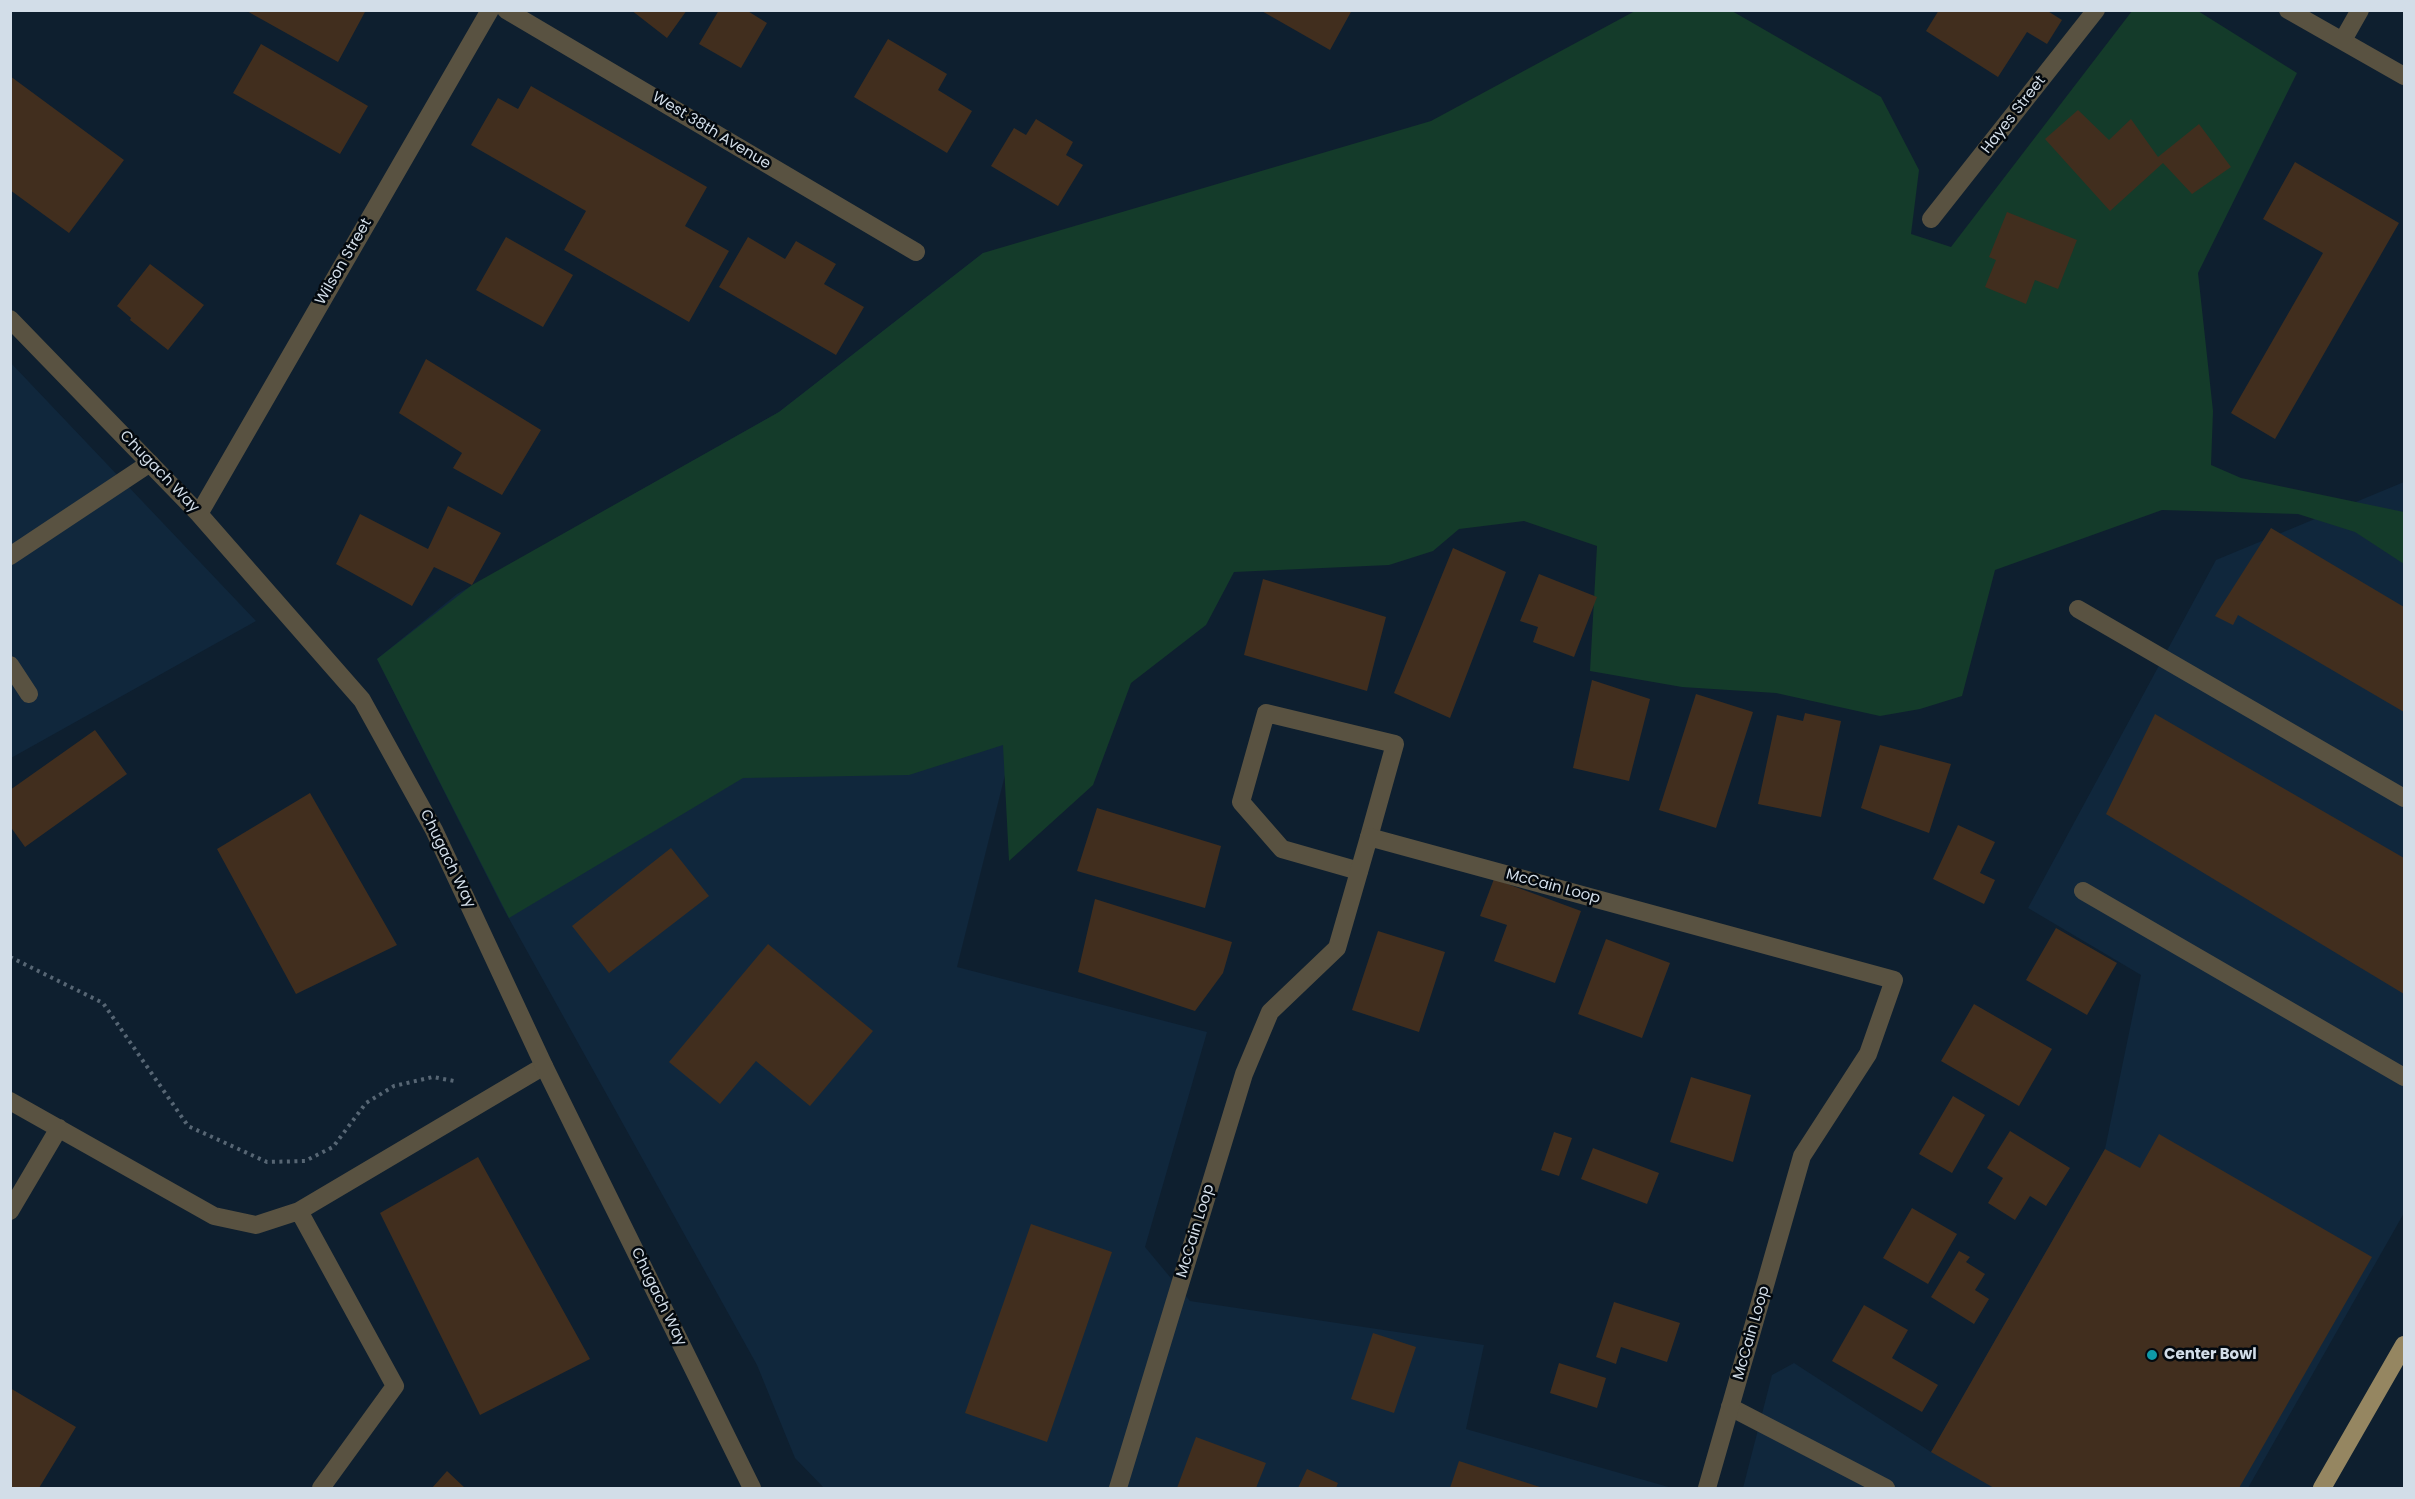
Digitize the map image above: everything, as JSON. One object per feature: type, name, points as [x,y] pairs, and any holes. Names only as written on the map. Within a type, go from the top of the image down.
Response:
[{"type":"main road","points":[[2322,1488],[2404,1345]]},
{"type":"street","name":"Wilson Street","points":[[199,514],[489,10]]},
{"type":"street","name":"West 38th Avenue","points":[[506,10],[916,252]]},
{"type":"street","name":"Hayes Street","points":[[1931,219],[2096,10]]},
{"type":"street","points":[[2288,10],[2404,76]]},
{"type":"street","points":[[2343,40],[2360,10]]},
{"type":"street","name":"Chugach Way","points":[[10,319],[199,514],[362,700],[434,830],[544,1066],[752,1488]]},
{"type":"street","points":[[10,556],[150,463]]},
{"type":"street","points":[[2078,609],[2404,798]]},
{"type":"street","points":[[10,665],[29,694]]},
{"type":"street","points":[[1359,871],[1282,849],[1241,802],[1266,712],[1395,744],[1369,837]]},
{"type":"street","name":"McCain Loop","points":[[1118,1488],[1245,1074],[1270,1012],[1337,948],[1369,837],[1894,980],[1868,1054],[1802,1156],[1707,1488]]},
{"type":"street","points":[[2083,891],[2404,1077]]},
{"type":"street","points":[[10,1101],[214,1216],[256,1225],[299,1211],[544,1066]]},
{"type":"street","points":[[10,1211],[59,1128]]},
{"type":"street","points":[[299,1211],[395,1386],[321,1488]]},
{"type":"street","points":[[1730,1407],[1886,1488]]},
{"type":"path","points":[[10,957],[103,1003],[188,1126],[267,1162],[305,1161],[333,1147],[366,1103],[394,1086],[433,1077],[502,1091]]},
{"type":"shaded area","points":[[983,253],[1010,755],[957,967],[1207,1032],[1145,1247],[1190,1301],[1484,1345],[1466,1429],[1672,1488],[824,1488],[795,1458],[757,1365],[502,906],[377,659],[457,594],[779,412]]},
{"type":"shaded area","points":[[10,362],[256,621],[11,758],[10,758]]},
{"type":"shaded area","points":[[2404,482],[2404,1213],[2248,1488],[1743,1488],[1772,1375],[1794,1363],[1931,1452],[2105,1149],[2141,975],[2028,908],[2216,560]]},
{"type":"green space","points":[[1635,11],[1732,11],[1881,97],[1919,170],[1911,234],[1951,247],[2132,11],[2198,11],[2297,73],[2198,273],[2213,411],[2211,465],[2241,478],[2404,512],[2404,564],[2355,532],[2298,514],[2162,510],[1995,570],[1962,696],[1920,709],[1880,716],[1776,693],[1682,687],[1590,671],[1597,546],[1524,521],[1459,529],[1433,551],[1389,565],[1234,572],[1206,625],[1131,683],[1093,785],[1009,861],[1003,745],[909,775],[743,778],[509,918],[377,659],[472,585],[779,412],[983,253],[1431,121]]},
{"type":"building","points":[[245,10],[366,10],[338,62]]},
{"type":"building","points":[[631,10],[687,10],[667,38]]},
{"type":"building","points":[[719,10],[746,10],[767,23],[741,68],[699,44]]},
{"type":"building","points":[[1260,10],[1352,10],[1330,50]]},
{"type":"building","points":[[1939,10],[2046,10],[2062,20],[2047,44],[2027,32],[1998,77],[1926,31]]},
{"type":"building","points":[[888,39],[947,74],[938,90],[972,111],[947,153],[854,97]]},
{"type":"building","points":[[261,44],[368,106],[340,154],[233,93]]},
{"type":"building","points":[[10,76],[124,160],[69,233],[10,190]]},
{"type":"building","points":[[531,86],[707,187],[685,226],[729,251],[689,322],[564,250],[586,211],[471,145],[498,98],[518,109]]},
{"type":"building","points":[[2078,110],[2109,140],[2131,119],[2158,157],[2199,124],[2231,167],[2192,194],[2163,163],[2110,211],[2045,139]]},
{"type":"building","points":[[1036,119],[1073,142],[1066,155],[1083,165],[1058,206],[991,166],[1014,128],[1026,135]]},
{"type":"building","points":[[2295,162],[2399,223],[2275,439],[2231,413],[2323,253],[2263,219]]},
{"type":"building","points":[[2007,212],[2077,240],[2058,289],[2035,280],[2026,304],[1985,287],[1996,260],[1989,257]]},
{"type":"building","points":[[506,237],[573,275],[543,327],[476,290]]},
{"type":"building","points":[[748,237],[785,259],[796,241],[836,264],[824,284],[864,307],[836,355],[719,287]]},
{"type":"building","points":[[150,264],[204,305],[168,350],[130,320],[131,318],[117,306]]},
{"type":"building","points":[[426,359],[541,430],[502,495],[453,468],[462,453],[399,413]]},
{"type":"building","points":[[448,506],[501,533],[472,585],[434,567],[412,606],[336,564],[360,514],[428,549]]},
{"type":"building","points":[[2271,528],[2404,607],[2404,712],[2238,615],[2233,625],[2215,616]]},
{"type":"building","points":[[1453,548],[1506,572],[1450,718],[1394,693]]},
{"type":"building","points":[[1539,574],[1597,597],[1574,657],[1533,642],[1538,627],[1520,621]]},
{"type":"building","points":[[1263,579],[1386,617],[1367,691],[1244,655]]},
{"type":"building","points":[[1592,680],[1650,699],[1629,781],[1573,768]]},
{"type":"building","points":[[1696,694],[1753,712],[1716,828],[1659,810]]},
{"type":"building","points":[[1805,713],[1841,721],[1821,817],[1758,804],[1777,715],[1803,721]]},
{"type":"building","points":[[2155,714],[2404,858],[2404,994],[2106,814]]},
{"type":"building","points":[[95,730],[127,774],[25,847],[10,826],[10,790]]},
{"type":"building","points":[[1880,745],[1951,764],[1929,833],[1861,808]]},
{"type":"building","points":[[310,793],[397,945],[296,994],[217,849]]},
{"type":"building","points":[[1097,808],[1221,846],[1205,908],[1077,871]]},
{"type":"building","points":[[1958,825],[1995,842],[1980,873],[1995,880],[1984,904],[1933,879]]},
{"type":"building","points":[[671,848],[709,896],[609,973],[572,926]]},
{"type":"building","points":[[1494,879],[1581,911],[1555,983],[1494,961],[1507,925],[1480,916]]},
{"type":"building","points":[[1095,899],[1232,942],[1223,973],[1195,1011],[1078,972]]},
{"type":"building","points":[[2056,928],[2117,963],[2087,1015],[2026,980]]},
{"type":"building","points":[[1378,931],[1445,952],[1419,1032],[1352,1010]]},
{"type":"building","points":[[1606,939],[1670,963],[1642,1038],[1578,1014]]},
{"type":"building","points":[[768,944],[873,1031],[810,1106],[756,1061],[720,1104],[669,1062]]},
{"type":"building","points":[[1974,1004],[2052,1049],[2019,1106],[1941,1061]]},
{"type":"building","points":[[1691,1077],[1751,1095],[1733,1162],[1670,1142]]},
{"type":"building","points":[[1953,1096],[1985,1115],[1952,1173],[1919,1154]]},
{"type":"building","points":[[2010,1131],[2070,1168],[2046,1206],[2030,1196],[2015,1220],[1988,1203],[2003,1178],[1987,1168]]},
{"type":"building","points":[[1554,1132],[1572,1138],[1559,1176],[1541,1170]]},
{"type":"building","name":"Center Bowl","points":[[2159,1134],[2372,1257],[2239,1488],[1994,1488],[1931,1452],[2105,1149],[2140,1168]]},
{"type":"building","points":[[1593,1148],[1659,1173],[1647,1204],[1581,1179]]},
{"type":"building","points":[[478,1157],[590,1359],[480,1415],[380,1213]]},
{"type":"building","points":[[1912,1208],[1957,1234],[1928,1284],[1883,1258]]},
{"type":"building","points":[[1031,1224],[1112,1252],[1047,1442],[965,1413]]},
{"type":"building","points":[[1959,1251],[1970,1257],[1966,1262],[1985,1274],[1975,1290],[1989,1299],[1974,1324],[1931,1297]]},
{"type":"building","points":[[1614,1302],[1680,1323],[1667,1362],[1621,1347],[1616,1364],[1596,1357]]},
{"type":"building","points":[[1864,1305],[1908,1330],[1892,1358],[1938,1385],[1922,1412],[1832,1361]]},
{"type":"building","points":[[1373,1333],[1416,1347],[1394,1413],[1351,1399]]},
{"type":"building","points":[[1559,1363],[1606,1378],[1597,1408],[1550,1393]]},
{"type":"building","points":[[10,1388],[76,1427],[39,1488],[10,1488]]},
{"type":"building","points":[[1196,1437],[1266,1463],[1256,1488],[1177,1488]]},
{"type":"building","points":[[1459,1461],[1543,1488],[1450,1488]]},
{"type":"building","points":[[1307,1469],[1338,1483],[1336,1488],[1298,1488]]},
{"type":"building","points":[[447,1471],[465,1488],[432,1488]]},
{"type":"place","name":"Center Bowl","points":[[2152,1355]]}]
